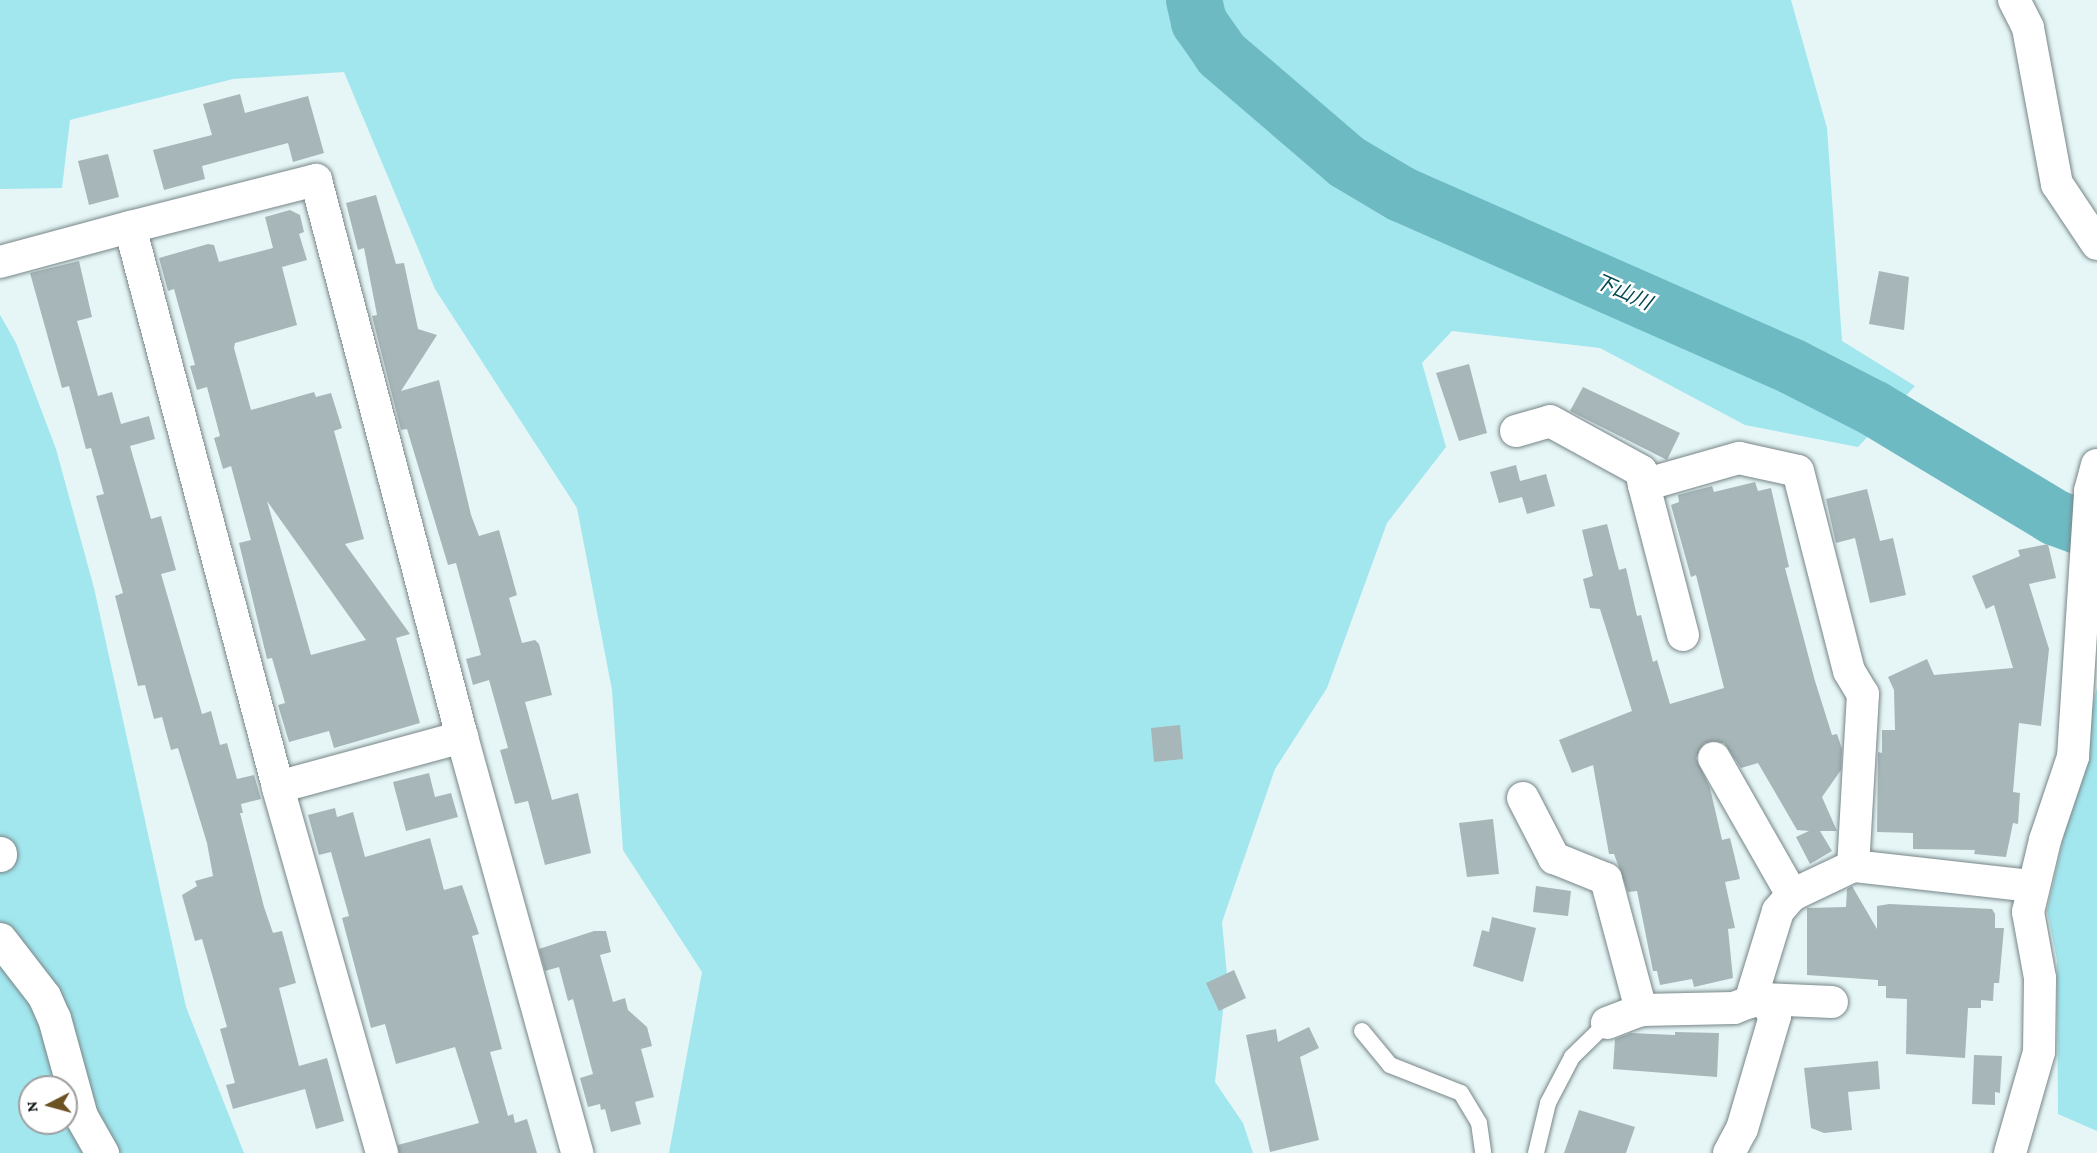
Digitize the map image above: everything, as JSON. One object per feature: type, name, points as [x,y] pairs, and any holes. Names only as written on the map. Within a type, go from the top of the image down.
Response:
[{"type":"street","points":[[2014,0],[2028,28],[2057,184],[2097,244]]},
{"type":"street","points":[[0,262],[316,180],[462,737],[577,1153]]},
{"type":"street","points":[[130,227],[278,787],[382,1153]]},
{"type":"street","points":[[1516,431],[1550,421],[1641,471],[1683,634]]},
{"type":"street","points":[[1644,485],[1739,458],[1798,471],[1849,670],[1863,694],[1853,866]]},
{"type":"street","points":[[2010,1153],[2039,1052],[2040,978],[2028,912],[2032,886],[2073,757],[2086,550],[2093,478]]},
{"type":"street","points":[[278,787],[462,737]]},
{"type":"street","points":[[1714,758],[1792,895]]},
{"type":"street","points":[[1523,798],[1554,858],[1606,879],[1641,1010]]},
{"type":"street","points":[[1607,1023],[1641,1010],[1734,1008],[1750,1002],[1759,994],[1768,935],[1778,911],[1792,895],[1853,866],[2032,886]]},
{"type":"street","points":[[0,939],[51,1011],[81,1116],[102,1153]]},
{"type":"street","points":[[1759,994],[1832,1002]]},
{"type":"street","points":[[1729,1153],[1742,1129],[1774,1016],[1759,994]]},
{"type":"lane","points":[[1536,1153],[1548,1103],[1572,1057],[1607,1023]]},
{"type":"lane","points":[[1362,1031],[1390,1065],[1461,1093],[1479,1123],[1483,1153]]},
{"type":"shaded area","points":[[0,0],[1791,0],[1827,128],[1842,341],[1915,386],[1858,447],[1745,425],[1600,348],[1452,331],[1422,363],[1446,447],[1387,523],[1327,688],[1275,769],[1222,922],[1227,975],[1215,1082],[1243,1123],[1253,1153],[669,1153],[702,972],[623,850],[612,690],[577,508],[435,289],[344,72],[233,79],[70,120],[62,188],[0,189]]},
{"type":"shaded area","points":[[0,315],[16,343],[56,449],[94,588],[186,1007],[244,1153],[0,1153]]},
{"type":"shaded area","points":[[2097,687],[2097,1131],[2058,1114],[2057,960],[2047,911]]},
{"type":"building","points":[[240,94],[245,113],[308,96],[324,153],[293,162],[288,143],[202,166],[205,179],[164,190],[153,150],[212,135],[203,104]]},
{"type":"building","points":[[108,154],[119,197],[89,205],[78,161]]},
{"type":"building","points":[[376,195],[396,264],[404,263],[418,329],[437,335],[401,391],[439,380],[471,515],[479,536],[499,530],[517,595],[509,598],[522,643],[535,640],[539,644],[552,695],[525,702],[552,800],[578,793],[591,853],[545,865],[528,801],[515,804],[500,750],[508,748],[489,680],[473,685],[466,659],[481,655],[456,563],[448,565],[407,429],[401,430],[372,316],[377,315],[364,248],[358,250],[346,203]]},
{"type":"building","points":[[290,210],[300,215],[304,232],[299,234],[307,260],[282,267],[297,325],[235,343],[234,348],[251,410],[314,392],[316,397],[331,393],[342,428],[334,431],[364,539],[345,544],[410,634],[396,638],[420,723],[334,748],[329,731],[289,742],[278,705],[285,703],[272,658],[267,659],[239,543],[251,540],[231,466],[223,469],[214,438],[220,436],[207,387],[197,390],[190,366],[195,365],[174,289],[168,291],[159,258],[208,244],[214,245],[219,262],[273,248],[265,217]],"holes":[[[267,501],[366,640],[311,655]]]},
{"type":"building","points":[[79,261],[92,317],[77,321],[98,396],[112,392],[121,424],[149,416],[155,439],[130,446],[151,519],[161,516],[176,570],[161,574],[202,714],[211,711],[220,745],[227,743],[237,779],[254,775],[261,799],[241,804],[243,813],[240,813],[264,907],[273,933],[282,931],[296,983],[279,988],[299,1066],[327,1058],[344,1121],[316,1129],[305,1089],[233,1109],[226,1085],[235,1083],[220,1029],[227,1027],[202,939],[195,941],[182,895],[197,886],[195,881],[213,876],[207,843],[178,748],[171,750],[162,717],[154,719],[145,685],[138,686],[115,596],[123,593],[96,496],[104,494],[91,448],[86,449],[69,386],[62,388],[30,273]]},
{"type":"building","points":[[1879,271],[1909,277],[1904,330],[1869,324]]},
{"type":"building","points":[[1469,364],[1487,433],[1459,441],[1436,373]]},
{"type":"building","points":[[1583,387],[1680,433],[1667,460],[1570,411]]},
{"type":"building","points":[[1516,465],[1520,481],[1546,474],[1555,506],[1527,514],[1522,497],[1499,503],[1490,472]]},
{"type":"building","points":[[1755,482],[1758,491],[1771,488],[1789,567],[1785,568],[1815,681],[1832,735],[1837,734],[1842,749],[1841,770],[1822,797],[1837,831],[1820,831],[1832,851],[1810,864],[1796,837],[1809,831],[1797,830],[1758,763],[1741,768],[1724,743],[1705,743],[1696,758],[1710,788],[1722,840],[1730,838],[1740,879],[1725,882],[1735,928],[1728,929],[1733,978],[1694,987],[1692,979],[1660,985],[1657,971],[1653,971],[1637,891],[1628,892],[1614,854],[1609,854],[1593,765],[1572,773],[1559,740],[1632,711],[1600,609],[1590,608],[1583,579],[1593,576],[1582,530],[1607,524],[1619,570],[1626,568],[1637,616],[1641,615],[1653,662],[1657,660],[1670,704],[1724,688],[1696,575],[1691,577],[1671,505],[1679,502],[1678,495],[1712,486],[1714,492]]},
{"type":"building","points":[[1867,489],[1880,541],[1893,538],[1906,595],[1870,603],[1855,538],[1836,543],[1826,499]]},
{"type":"building","points":[[2048,544],[2056,578],[2029,584],[2049,649],[2041,726],[2019,723],[2013,792],[2020,793],[2018,824],[2013,823],[2006,857],[1974,854],[1975,850],[1913,849],[1913,833],[1877,832],[1878,752],[1882,753],[1882,730],[1895,730],[1894,690],[1888,677],[1927,659],[1934,675],[2013,668],[1994,605],[1986,609],[1972,576],[2020,556],[2018,550]]},
{"type":"building","points":[[1180,725],[1183,759],[1154,762],[1151,728]]},
{"type":"building","points":[[429,773],[435,797],[451,793],[458,817],[406,831],[393,782]]},
{"type":"building","points":[[335,808],[337,817],[353,812],[365,857],[430,838],[444,890],[462,885],[479,934],[472,936],[502,1049],[490,1052],[508,1116],[513,1114],[515,1123],[527,1119],[537,1153],[399,1153],[398,1145],[479,1123],[455,1047],[396,1064],[385,1024],[371,1028],[342,918],[349,916],[331,852],[319,855],[308,815]]},
{"type":"building","points":[[1493,819],[1499,874],[1467,877],[1459,823]]},
{"type":"building","points":[[1536,886],[1571,891],[1568,916],[1533,912]]},
{"type":"building","points":[[1852,886],[1877,929],[1877,906],[1889,904],[1992,909],[1995,914],[1995,928],[2004,928],[1999,983],[1994,983],[1993,1001],[1981,1000],[1981,1008],[1968,1008],[1965,1058],[1906,1054],[1907,999],[1886,998],[1886,986],[1878,986],[1878,980],[1807,975],[1807,908],[1846,907],[1847,889]]},
{"type":"building","points":[[1492,917],[1536,928],[1523,982],[1473,966],[1482,930],[1489,932]]},
{"type":"building","points":[[594,931],[606,931],[611,952],[600,955],[613,1002],[625,998],[628,1010],[647,1027],[652,1046],[641,1049],[654,1097],[635,1102],[641,1124],[611,1132],[605,1109],[601,1110],[600,1104],[588,1107],[580,1078],[593,1074],[573,999],[568,1001],[559,967],[545,971],[539,949]]},
{"type":"building","points":[[1234,970],[1246,998],[1219,1011],[1206,983]]},
{"type":"building","points":[[1309,1027],[1319,1048],[1300,1057],[1319,1140],[1270,1152],[1246,1035],[1276,1029],[1278,1042]]},
{"type":"building","points":[[1675,1032],[1719,1033],[1717,1077],[1613,1069],[1615,1039],[1631,1033],[1675,1035]]},
{"type":"building","points":[[1974,1055],[2002,1056],[2000,1093],[1995,1092],[1995,1105],[1972,1104]]},
{"type":"building","points":[[1878,1061],[1880,1089],[1848,1092],[1852,1130],[1824,1133],[1811,1128],[1804,1068]]},
{"type":"building","points":[[1579,1110],[1635,1127],[1626,1153],[1564,1153]]},
{"type":"waterway","name":"下山川","points":[[1194,0],[1199,22],[1221,54],[1347,162],[1401,194],[1793,367],[1875,409],[2056,518],[2097,533]]}]
